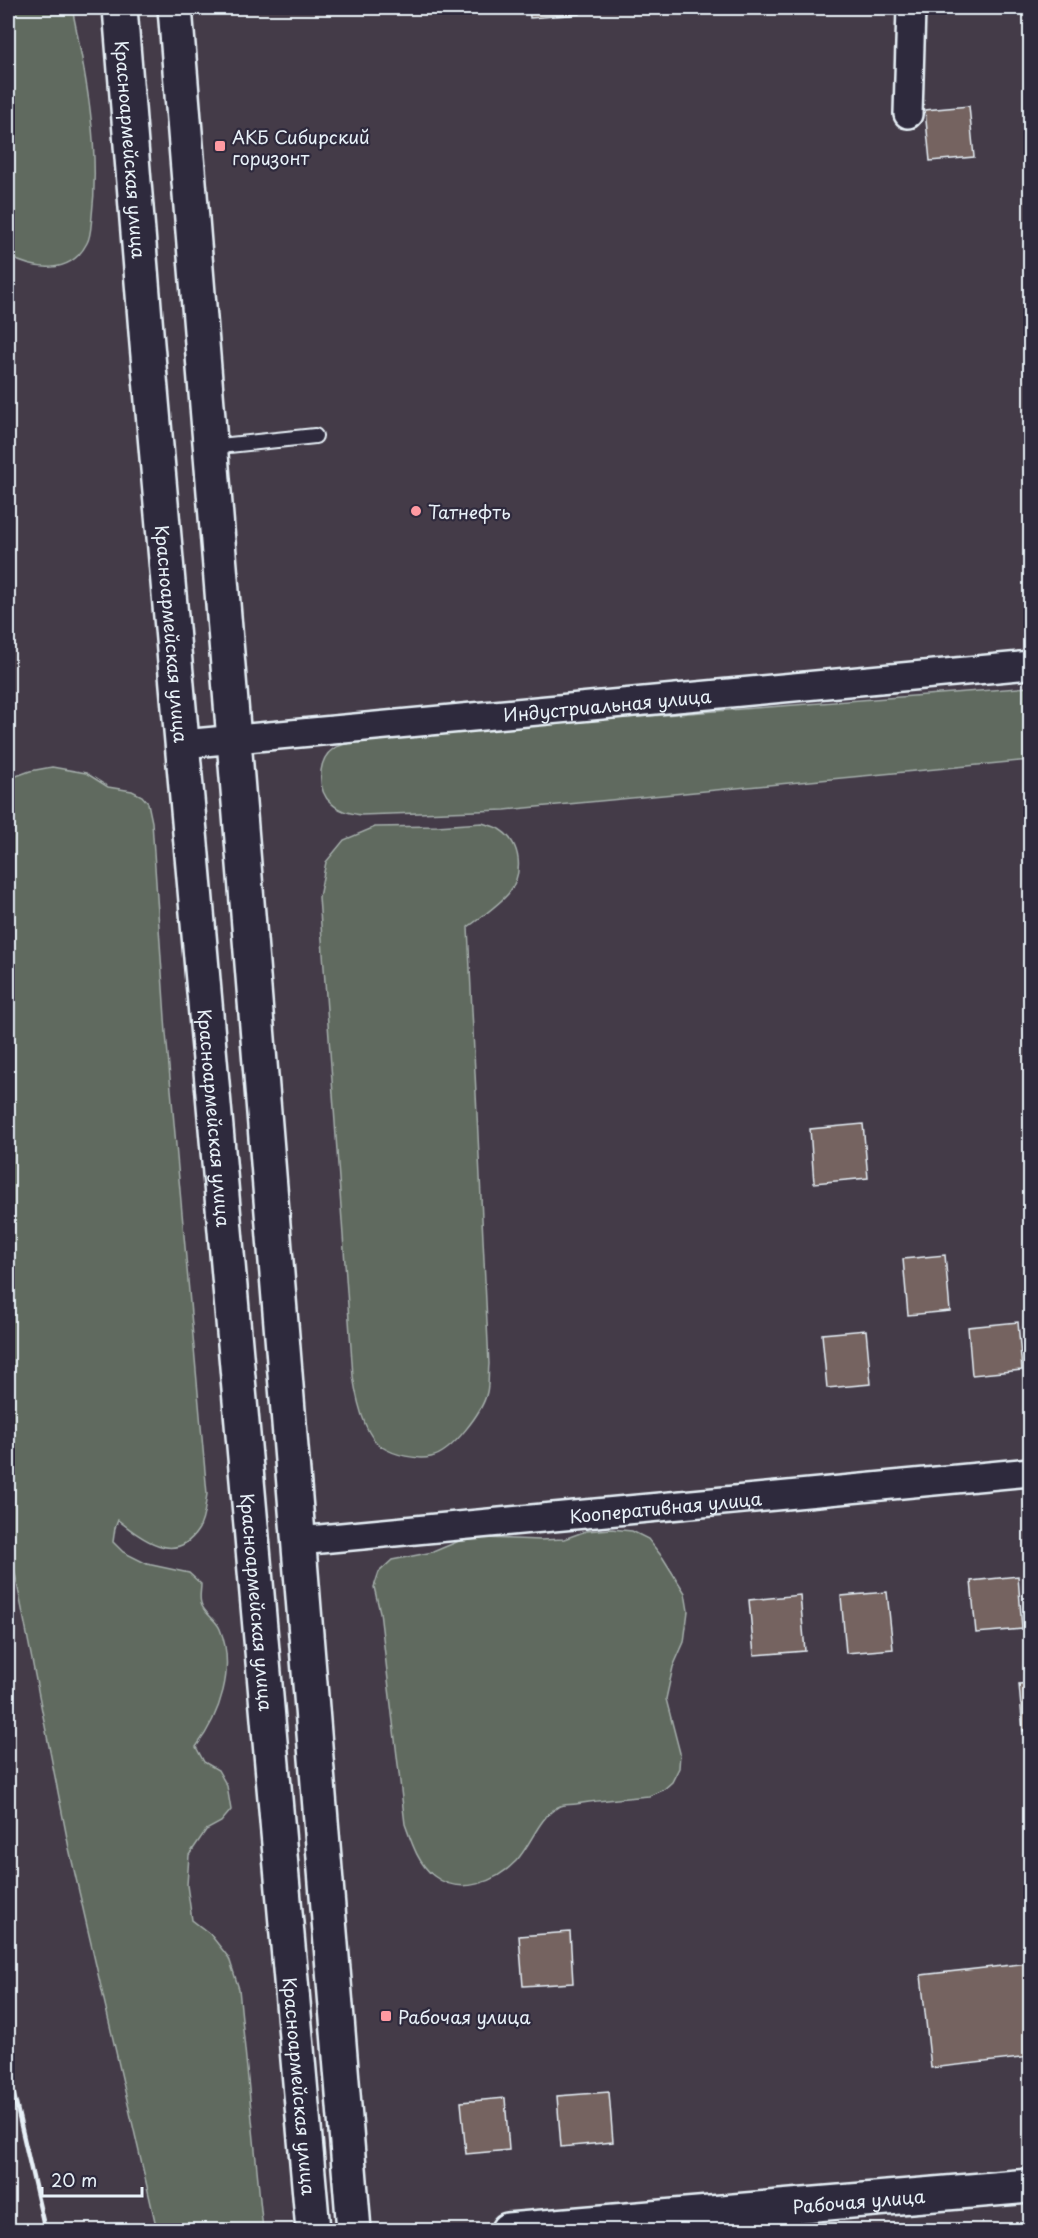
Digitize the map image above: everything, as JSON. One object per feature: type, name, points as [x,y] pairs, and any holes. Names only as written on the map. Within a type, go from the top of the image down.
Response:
[{"type":"main road","name":"Красноармейская улица","points":[[120,8],[147,344],[313,2230]]},
{"type":"main road","points":[[175,8],[354,2230]]},
{"type":"main road","name":"Рабочая улица","points":[[508,2230],[1030,2186]]},
{"type":"street","points":[[908,114],[911,8]]},
{"type":"street","name":"Индустриальная улица","points":[[183,744],[1030,665]]},
{"type":"street","name":"Кооперативная улица","points":[[299,1541],[1030,1472]]},
{"type":"lane","points":[[210,447],[315,436]]},
{"type":"green space","points":[[8,8],[72,8],[90,111],[94,190],[88,240],[80,254],[62,265],[40,267],[8,256]]},
{"type":"green space","points":[[1030,687],[1030,760],[505,810],[361,815],[345,812],[334,806],[326,798],[321,784],[322,768],[328,754],[337,747],[351,743],[494,728]]},
{"type":"green space","points":[[52,767],[86,773],[108,787],[132,791],[142,796],[148,803],[152,822],[166,1033],[207,1494],[200,1526],[189,1541],[179,1546],[158,1545],[147,1541],[118,1520],[113,1542],[123,1552],[147,1564],[189,1573],[201,1584],[202,1607],[218,1625],[225,1644],[226,1675],[223,1691],[212,1721],[196,1747],[204,1762],[218,1770],[227,1786],[231,1810],[221,1822],[206,1830],[189,1855],[187,1885],[192,1920],[210,1934],[229,1958],[239,1989],[263,2230],[157,2230],[69,1848],[8,1538],[8,779],[30,771]]},
{"type":"green space","points":[[482,823],[497,828],[507,835],[516,850],[518,859],[517,877],[508,894],[468,927],[489,1364],[488,1385],[480,1410],[457,1440],[439,1454],[425,1458],[413,1457],[393,1452],[375,1442],[361,1414],[354,1384],[319,897],[326,862],[344,840],[375,827]]},
{"type":"green space","points":[[611,1529],[632,1531],[648,1539],[685,1593],[688,1611],[684,1642],[673,1667],[666,1699],[680,1753],[679,1768],[672,1782],[663,1790],[649,1796],[560,1806],[540,1824],[516,1861],[498,1875],[466,1886],[444,1882],[428,1871],[416,1852],[405,1824],[380,1612],[374,1587],[379,1572],[392,1560],[433,1552],[459,1541],[486,1538],[564,1539],[586,1531]]},
{"type":"building","points":[[529,8],[579,8],[580,14],[530,18]]},
{"type":"building","points":[[969,106],[974,157],[930,161],[925,110]]},
{"type":"building","points":[[863,1124],[868,1178],[814,1183],[810,1129]]},
{"type":"building","points":[[945,1255],[950,1311],[908,1315],[903,1259]]},
{"type":"building","points":[[1018,1322],[1022,1370],[972,1375],[968,1327]]},
{"type":"building","points":[[866,1330],[871,1384],[827,1388],[822,1334]]},
{"type":"building","points":[[1018,1576],[1022,1629],[976,1633],[971,1581]]},
{"type":"building","points":[[887,1592],[893,1649],[846,1653],[841,1596]]},
{"type":"building","points":[[800,1595],[805,1651],[754,1655],[749,1600]]},
{"type":"building","points":[[1030,1683],[1030,1730],[1023,1731],[1019,1684]]},
{"type":"building","points":[[570,1932],[573,1983],[523,1986],[519,1936]]},
{"type":"building","points":[[1030,1963],[1030,2057],[931,2068],[921,1975]]},
{"type":"building","points":[[609,2092],[613,2142],[561,2147],[557,2096]]},
{"type":"building","points":[[505,2098],[509,2150],[466,2154],[461,2102]]},
{"type":"railway","points":[[8,2069],[45,2230]]},
{"type":"railway","points":[[8,2226],[9,2230]]},
{"type":"place","name":"АКБ Сибирский горизонт","points":[[220,146]]},
{"type":"place","name":"Татнефть","points":[[416,511]]},
{"type":"place","name":"Рабочая улица","points":[[386,2016]]}]
